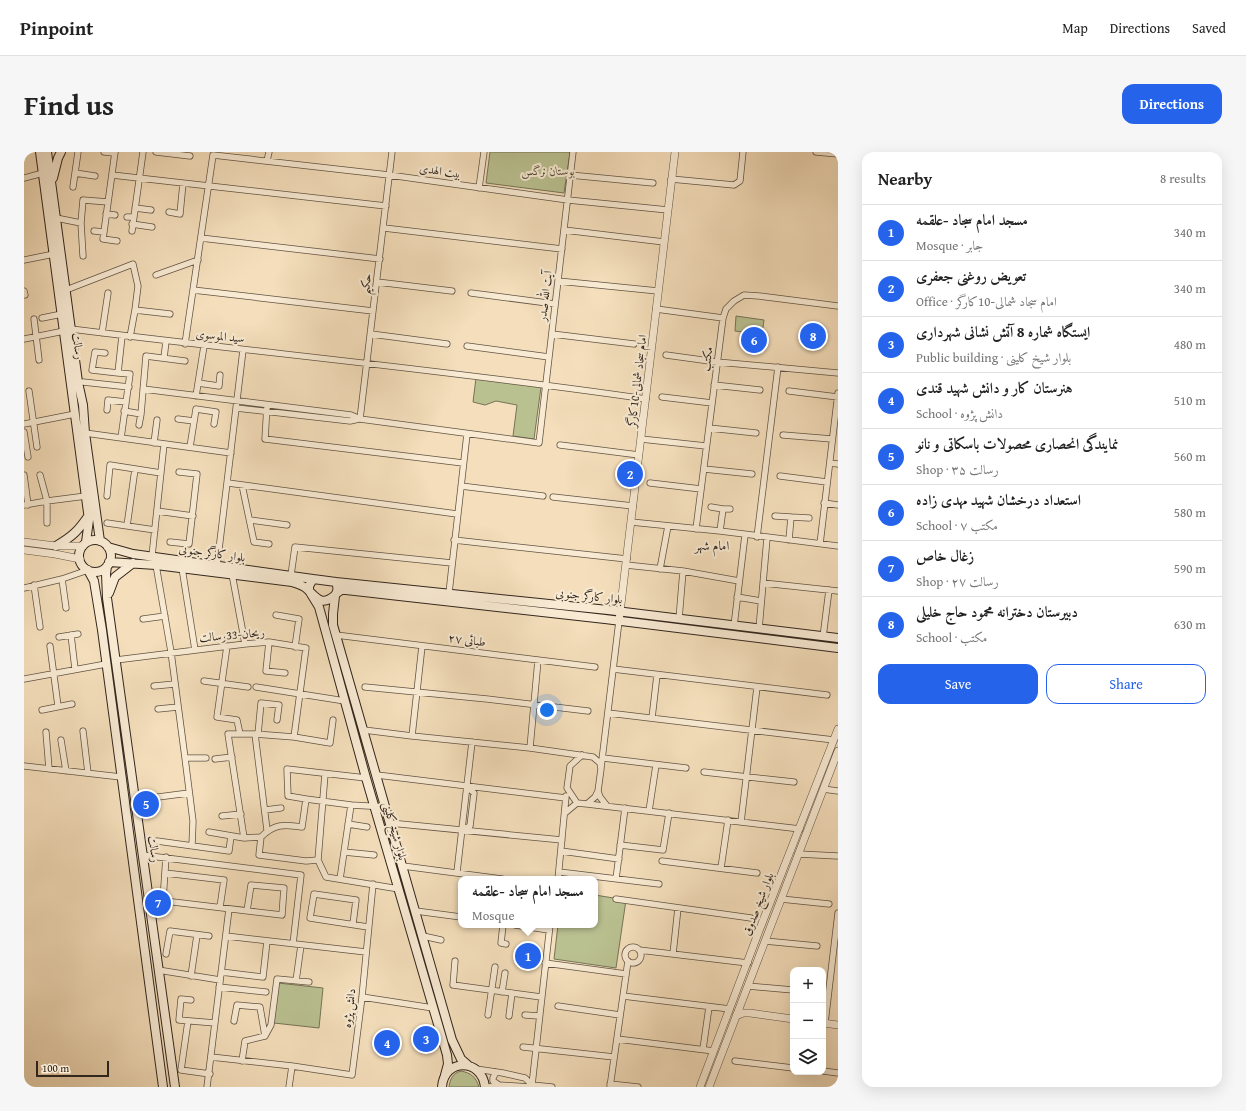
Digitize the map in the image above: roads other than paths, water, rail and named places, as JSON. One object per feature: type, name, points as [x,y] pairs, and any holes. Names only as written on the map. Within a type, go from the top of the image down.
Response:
[{"type":"main road","name":"رسالت","points":[[40,152],[62,314],[68,330],[83,405],[85,434],[100,541]]},
{"type":"main road","name":"رسالت","points":[[47,152],[66,290],[75,414],[89,515],[88,532],[84,544]]},
{"type":"main road","points":[[52,186],[55,168],[61,152]]},
{"type":"main road","points":[[56,546],[77,532],[89,515]]},
{"type":"main road","points":[[91,540],[100,541],[108,547],[110,552],[108,564],[98,571],[88,570],[84,567],[79,554],[84,544],[91,540]]},
{"type":"main road","name":"بلوار کارگر جنوبی","points":[[108,547],[133,554],[313,579]]},
{"type":"main road","points":[[107,598],[115,577],[133,563]]},
{"type":"main road","name":"بلوار کارگر جنوبی","points":[[108,564],[133,563],[156,565],[292,582],[301,584],[310,592]]},
{"type":"main road","name":"رسالت","points":[[108,564],[106,582],[107,598],[175,1087]]},
{"type":"main road","name":"رسالت","points":[[88,570],[95,583],[163,1087]]},
{"type":"main road","points":[[95,583],[100,578],[106,582]]},
{"type":"main road","points":[[313,579],[336,582],[338,585],[336,594],[327,600],[314,597],[310,592],[310,582],[313,579]]},
{"type":"main road","name":"بلوار کارگر جنوبی","points":[[336,582],[620,612],[838,638]]},
{"type":"main road","name":"بلوار کارگر جنوبی","points":[[336,594],[341,590],[346,590],[838,648]]},
{"type":"main road","name":"بلوار شیخ کلینی","points":[[310,592],[319,607],[366,778],[376,807],[447,1055],[448,1064],[442,1087]]},
{"type":"main road","name":"بلوار شیخ کلینی","points":[[336,594],[333,625],[452,1040],[461,1059],[481,1074],[485,1087]]},
{"type":"main road","points":[[321,616],[325,611],[333,614]]},
{"type":"main road","points":[[147,972],[158,970]]},
{"type":"main road","points":[[433,1008],[443,1008]]},
{"type":"main road","points":[[445,1076],[456,1066],[462,1065],[473,1067]]},
{"type":"street","points":[[73,187],[78,152]]},
{"type":"street","points":[[104,152],[115,153],[103,239],[116,241]]},
{"type":"street","points":[[132,231],[130,217],[135,208],[143,152]]},
{"type":"street","points":[[156,152],[190,156]]},
{"type":"street","points":[[267,161],[269,152]]},
{"type":"street","name":"حکیم","points":[[360,419],[392,152]]},
{"type":"street","points":[[479,188],[484,152]]},
{"type":"street","name":"آیت الله صدر","points":[[467,434],[539,443],[573,152]]},
{"type":"street","name":"امام سجاد شمالی-10کارگر","points":[[618,621],[627,562],[674,152]]},
{"type":"street","points":[[671,179],[734,185],[740,181],[743,152]]},
{"type":"street","points":[[816,152],[838,154]]},
{"type":"street","name":"بیت الهدی","points":[[209,186],[213,155],[389,175],[568,200],[668,210]]},
{"type":"street","points":[[24,178],[43,173]]},
{"type":"street","points":[[75,173],[95,176]]},
{"type":"street","points":[[112,175],[386,206]]},
{"type":"street","points":[[570,176],[653,183]]},
{"type":"street","points":[[169,212],[180,214],[183,183]]},
{"type":"street","points":[[185,344],[209,186]]},
{"type":"street","points":[[83,256],[81,223],[83,200],[108,202]]},
{"type":"street","points":[[135,208],[151,210]]},
{"type":"street","points":[[106,214],[114,215]]},
{"type":"street","points":[[56,218],[81,223]]},
{"type":"street","points":[[132,224],[152,227]]},
{"type":"street","points":[[384,228],[562,249]]},
{"type":"street","points":[[564,230],[664,242]]},
{"type":"street","points":[[94,231],[104,232]]},
{"type":"street","points":[[201,238],[380,259]]},
{"type":"street","points":[[24,260],[54,254]]},
{"type":"street","points":[[156,275],[198,260]]},
{"type":"street","points":[[66,290],[133,264],[138,286],[130,337]]},
{"type":"street","points":[[558,281],[658,292]]},
{"type":"street","points":[[377,282],[452,291]]},
{"type":"street","points":[[193,290],[373,311]]},
{"type":"street","points":[[102,333],[108,293]]},
{"type":"street","points":[[471,293],[555,304]]},
{"type":"street","name":"مکتب","points":[[696,529],[723,318],[726,309],[734,301],[744,295],[838,306]]},
{"type":"street","points":[[656,309],[723,318]]},
{"type":"street","points":[[134,310],[170,314]]},
{"type":"street","points":[[42,318],[62,314]]},
{"type":"street","points":[[34,319],[39,360]]},
{"type":"street","name":"سید الموسوی","points":[[24,339],[68,330],[102,333],[185,344],[546,384],[646,399]]},
{"type":"street","points":[[371,334],[447,344]]},
{"type":"street","points":[[552,334],[634,344]]},
{"type":"street","points":[[118,373],[122,336]]},
{"type":"street","points":[[164,358],[166,341]]},
{"type":"street","points":[[196,396],[204,346]]},
{"type":"street","points":[[467,346],[549,357]]},
{"type":"street","points":[[217,566],[243,350]]},
{"type":"street","points":[[105,354],[95,352],[92,370],[130,374],[121,438]]},
{"type":"street","points":[[666,355],[717,362],[838,373]]},
{"type":"street","points":[[140,425],[146,356],[185,361]]},
{"type":"street","points":[[757,536],[778,367]]},
{"type":"street","points":[[198,383],[219,386],[220,374]]},
{"type":"street","points":[[83,382],[129,387]]},
{"type":"street","points":[[714,385],[760,390]]},
{"type":"street","points":[[143,389],[196,396],[236,405],[313,414],[351,415],[360,419],[467,434],[449,593]]},
{"type":"street","points":[[28,391],[37,447]]},
{"type":"street","points":[[789,391],[838,397]]},
{"type":"street","points":[[820,544],[832,439],[836,420],[838,393]]},
{"type":"street","points":[[662,397],[712,403]]},
{"type":"street","points":[[107,410],[108,400],[126,402]]},
{"type":"street","points":[[190,447],[196,409],[216,412],[214,424]]},
{"type":"street","points":[[267,409],[265,439],[463,463]]},
{"type":"street","points":[[124,411],[140,414]]},
{"type":"street","points":[[24,424],[75,414]]},
{"type":"street","points":[[178,419],[194,421]]},
{"type":"street","points":[[154,442],[157,420]]},
{"type":"street","points":[[709,428],[756,433]]},
{"type":"street","points":[[24,432],[28,457]]},
{"type":"street","points":[[85,434],[231,453]]},
{"type":"street","points":[[783,435],[832,439]]},
{"type":"street","points":[[641,439],[706,446]]},
{"type":"street","points":[[152,556],[164,444]]},
{"type":"street","points":[[560,446],[639,455]]},
{"type":"street","points":[[830,463],[838,464]]},
{"type":"street","points":[[106,496],[110,465],[161,473]]},
{"type":"street","points":[[704,468],[752,474]]},
{"type":"street","points":[[127,526],[135,469]]},
{"type":"street","points":[[170,542],[189,544],[193,516],[198,474],[179,472]]},
{"type":"street","points":[[24,475],[26,505],[86,496]]},
{"type":"street","points":[[40,475],[47,501],[47,523]]},
{"type":"street","points":[[780,476],[828,482]]},
{"type":"street","points":[[228,483],[458,514]]},
{"type":"street","points":[[650,483],[701,489]]},
{"type":"street","points":[[242,485],[254,542],[269,544]]},
{"type":"street","points":[[461,486],[543,496]]},
{"type":"street","points":[[553,497],[633,506]]},
{"type":"street","points":[[824,503],[838,505]]},
{"type":"street","points":[[711,507],[730,509]]},
{"type":"street","points":[[720,531],[723,509]]},
{"type":"street","points":[[157,512],[193,516]]},
{"type":"street","points":[[775,516],[808,518]]},
{"type":"street","points":[[789,540],[791,517]]},
{"type":"street","points":[[250,520],[287,525]]},
{"type":"street","points":[[631,522],[720,531],[838,546]]},
{"type":"street","points":[[107,523],[155,530]]},
{"type":"street","points":[[660,569],[668,526]]},
{"type":"street","points":[[734,626],[745,535]]},
{"type":"street","points":[[759,629],[767,538]]},
{"type":"street","points":[[454,540],[552,551],[739,581]]},
{"type":"street","points":[[24,542],[56,546],[84,544]]},
{"type":"street","points":[[291,575],[295,547],[452,563]]},
{"type":"street","points":[[24,550],[80,559]]},
{"type":"street","points":[[156,565],[171,652],[185,758],[193,822],[192,846]]},
{"type":"street","points":[[182,568],[195,650]]},
{"type":"street","points":[[24,588],[62,579],[88,570]]},
{"type":"street","points":[[679,619],[683,571]]},
{"type":"street","points":[[232,574],[245,644]]},
{"type":"street","points":[[62,579],[66,608]]},
{"type":"street","points":[[763,583],[838,591]]},
{"type":"street","points":[[34,585],[40,627]]},
{"type":"street","points":[[824,637],[829,590]]},
{"type":"street","points":[[737,597],[762,601]]},
{"type":"street","points":[[276,615],[300,619],[295,647],[306,648],[294,737]]},
{"type":"street","points":[[143,619],[165,616]]},
{"type":"street","points":[[587,804],[595,797],[598,791],[618,621]]},
{"type":"street","points":[[59,637],[78,634]]},
{"type":"street","points":[[71,635],[75,670]]},
{"type":"street","name":"طبائی ۲۷","points":[[336,636],[595,667]]},
{"type":"street","points":[[269,642],[266,671],[285,673]]},
{"type":"street","name":"ریحان-33رسالت","points":[[116,660],[171,652],[269,642],[295,647]]},
{"type":"street","points":[[50,646],[58,706]]},
{"type":"street","points":[[226,646],[217,717],[237,720],[240,734]]},
{"type":"street","points":[[412,736],[422,646]]},
{"type":"street","points":[[530,748],[538,660]]},
{"type":"street","points":[[24,679],[106,664]]},
{"type":"street","points":[[613,669],[827,695]]},
{"type":"street","points":[[652,718],[657,675]]},
{"type":"street","points":[[204,681],[248,686]]},
{"type":"street","points":[[154,686],[175,684]]},
{"type":"street","points":[[256,687],[345,701]]},
{"type":"street","points":[[366,687],[417,693],[484,698],[588,712]]},
{"type":"street","points":[[741,822],[757,687]]},
{"type":"street","points":[[267,830],[256,734],[261,703],[279,705],[277,720]]},
{"type":"street","points":[[42,710],[72,704]]},
{"type":"street","points":[[158,709],[178,707]]},
{"type":"street","points":[[608,713],[834,740]]},
{"type":"street","points":[[244,838],[228,734],[256,734],[294,737],[330,743],[333,720]]},
{"type":"street","name":"بلوار شیخ صدوق","points":[[700,1087],[838,729]]},
{"type":"street","points":[[364,730],[582,755],[593,757],[600,763],[601,769]]},
{"type":"street","points":[[83,731],[88,773]]},
{"type":"street","points":[[46,732],[49,769]]},
{"type":"street","points":[[61,740],[66,771]]},
{"type":"street","points":[[457,872],[472,742]]},
{"type":"street","points":[[593,757],[604,748]]},
{"type":"street","name":"بلوار شیخ صدوق","points":[[709,1087],[838,751]]},
{"type":"street","points":[[558,876],[564,813],[571,763],[565,753]]},
{"type":"street","points":[[570,766],[582,755]]},
{"type":"street","points":[[215,759],[232,757]]},
{"type":"street","points":[[185,758],[206,758]]},
{"type":"street","points":[[603,758],[686,768]]},
{"type":"street","points":[[649,811],[656,765]]},
{"type":"street","points":[[24,766],[121,777]]},
{"type":"street","points":[[366,778],[287,769],[288,796],[351,805],[386,807]]},
{"type":"street","points":[[704,772],[746,778],[794,782]]},
{"type":"street","points":[[325,774],[318,860],[326,877],[399,889]]},
{"type":"street","points":[[377,775],[566,798]]},
{"type":"street","points":[[567,788],[577,803]]},
{"type":"street","points":[[823,789],[838,791]]},
{"type":"street","points":[[598,791],[600,797],[607,806]]},
{"type":"street","points":[[135,800],[189,793]]},
{"type":"street","points":[[306,799],[302,827],[283,824],[267,830],[261,837],[259,855],[306,861],[318,860]]},
{"type":"street","points":[[564,813],[577,803],[800,829]]},
{"type":"street","points":[[340,879],[351,805]]},
{"type":"street","points":[[265,810],[281,808]]},
{"type":"street","points":[[616,879],[625,808]]},
{"type":"street","points":[[620,845],[663,850],[669,813]]},
{"type":"street","points":[[222,816],[241,814]]},
{"type":"street","points":[[721,868],[728,820]]},
{"type":"street","points":[[390,823],[562,840]]},
{"type":"street","points":[[348,824],[367,827]]},
{"type":"street","points":[[209,832],[244,838],[261,837]]},
{"type":"street","points":[[156,842],[229,851],[231,836]]},
{"type":"street","points":[[561,851],[619,859]]},
{"type":"street","points":[[344,852],[374,855]]},
{"type":"street","points":[[798,854],[838,856]]},
{"type":"street","points":[[142,855],[301,875],[293,944]]},
{"type":"street","points":[[163,900],[166,858]]},
{"type":"street","points":[[662,861],[757,873]]},
{"type":"street","points":[[403,866],[483,876]]},
{"type":"street","points":[[559,872],[592,876]]},
{"type":"street","points":[[165,873],[224,880],[220,908]]},
{"type":"street","points":[[598,877],[659,884]]},
{"type":"street","name":"دانش پژوه","points":[[292,1066],[352,1075],[362,997],[373,884]]},
{"type":"street","points":[[148,899],[229,908],[247,911],[282,916],[284,888],[251,885],[247,911]]},
{"type":"street","points":[[353,924],[356,900],[314,894],[310,918],[368,927]]},
{"type":"street","points":[[616,899],[752,918]]},
{"type":"street","points":[[781,899],[829,904]]},
{"type":"street","points":[[207,1087],[210,1074],[229,908]]},
{"type":"street","points":[[673,954],[678,908]]},
{"type":"street","points":[[416,911],[458,917]]},
{"type":"street","points":[[826,1007],[838,912]]},
{"type":"street","points":[[503,928],[501,943],[506,944]]},
{"type":"street","points":[[532,1085],[535,1048],[550,928]]},
{"type":"street","points":[[166,954],[170,931],[209,936]]},
{"type":"street","points":[[191,976],[197,935]]},
{"type":"street","points":[[226,936],[366,952]]},
{"type":"street","points":[[423,936],[441,940]]},
{"type":"street","points":[[221,972],[263,977],[267,940]]},
{"type":"street","points":[[765,941],[817,946]]},
{"type":"street","points":[[296,981],[301,945]]},
{"type":"street","points":[[638,1087],[610,1085],[628,961],[625,954],[627,949],[634,947],[639,950],[748,962]]},
{"type":"street","points":[[628,961],[638,961],[641,954],[639,950]]},
{"type":"street","points":[[454,961],[453,985],[541,997]]},
{"type":"street","points":[[545,963],[626,974]]},
{"type":"street","points":[[488,1015],[495,967]]},
{"type":"street","points":[[158,970],[220,980]]},
{"type":"street","points":[[502,992],[505,973]]},
{"type":"street","points":[[242,1061],[244,1041],[265,1036],[271,1025],[277,979],[309,982]]},
{"type":"street","points":[[748,986],[790,990]]},
{"type":"street","points":[[219,987],[266,992]]},
{"type":"street","points":[[509,1016],[512,993]]},
{"type":"street","points":[[623,996],[730,1010]]},
{"type":"street","points":[[362,997],[433,1008]]},
{"type":"street","points":[[191,1000],[181,999],[178,1020],[216,1023]]},
{"type":"street","points":[[234,1021],[237,1005],[260,1007],[265,1036]]},
{"type":"street","points":[[558,1006],[620,1015]]},
{"type":"street","points":[[703,1049],[709,1007]]},
{"type":"street","points":[[739,1007],[750,1013]]},
{"type":"street","points":[[736,1016],[743,1013],[750,1013],[790,1019]]},
{"type":"street","points":[[525,1015],[539,1016]]},
{"type":"street","points":[[188,1021],[181,1070],[210,1074]]},
{"type":"street","points":[[826,1023],[838,1025]]},
{"type":"street","points":[[617,1039],[714,1051]]},
{"type":"street","points":[[523,1047],[614,1057]]},
{"type":"street","points":[[212,1057],[292,1066],[289,1087]]},
{"type":"street","points":[[735,1061],[790,1068]]},
{"type":"street","points":[[473,1067],[524,1078],[532,1085]]},
{"type":"street","points":[[826,1071],[838,1073]]},
{"type":"street","points":[[496,1072],[493,1081],[499,1085]]},
{"type":"street","points":[[489,1087],[499,1085],[524,1087],[532,1085],[552,1087]]},
{"type":"place","name":"دبيرستان دخترانه محمود حاج خلیلی","points":[[813,336]]},
{"type":"place","name":"استعداد درخشان شهید مهدی زاده","points":[[754,340]]},
{"type":"place","name":"تعویض روغنی جعفری","points":[[630,474]]},
{"type":"place","name":"نمایندگی انحصاری محصولات باسکاتی و نانو","points":[[146,804]]},
{"type":"place","name":"زغال خاص","points":[[158,903]]},
{"type":"place","name":"مسجد امام سجاد -علقمه","points":[[528,956]]},
{"type":"place","name":"ایستگاه شماره 8 آتش نشانی شهرداری","points":[[426,1039]]},
{"type":"place","name":"هنرستان کار و دانش شهید قندی","points":[[387,1043]]},
{"type":"district","name":"امام شهر","points":[[712,545]]},
{"type":"park label","name":"بوستان نرگس","points":[[548,171]]}]
